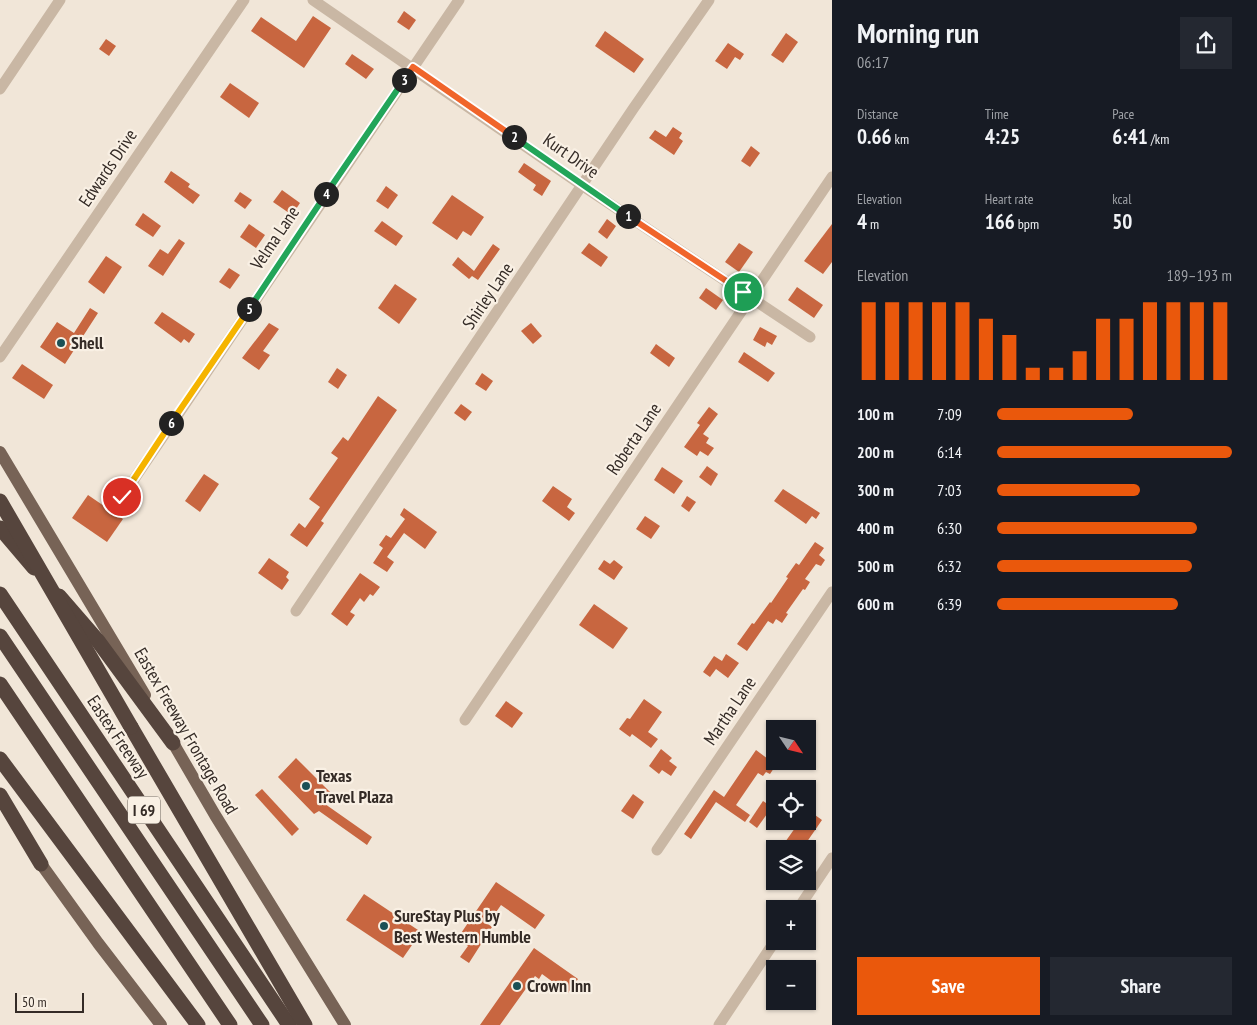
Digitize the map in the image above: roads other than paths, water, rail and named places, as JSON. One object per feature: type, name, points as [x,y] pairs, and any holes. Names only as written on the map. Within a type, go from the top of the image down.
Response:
[{"type":"highway","points":[[0,500],[305,1025]]},
{"type":"highway","points":[[0,528],[98,641],[173,743]]},
{"type":"highway","name":"Eastex Freeway","points":[[0,594],[289,1025]]},
{"type":"highway","points":[[0,636],[262,1025]]},
{"type":"highway","points":[[0,684],[230,1025]]},
{"type":"highway","points":[[0,759],[198,1025]]},
{"type":"highway","points":[[0,795],[41,864]]},
{"type":"main road","name":"Eastex Freeway Frontage Road","points":[[0,452],[99,615],[215,815],[345,1025]]},
{"type":"main road","points":[[0,808],[98,943],[161,1025]]},
{"type":"street","points":[[0,89],[60,0]]},
{"type":"street","name":"Edwards Drive","points":[[0,357],[244,0]]},
{"type":"street","name":"Kurt Drive","points":[[313,0],[413,67],[583,186],[810,337]]},
{"type":"street","name":"Velma Lane","points":[[122,497],[459,0]]},
{"type":"street","name":"Shirley Lane","points":[[296,611],[633,109],[709,0]]},
{"type":"street","name":"Roberta Lane","points":[[465,720],[832,177]]},
{"type":"street","name":"Martha Lane","points":[[657,850],[832,592]]},
{"type":"street","points":[[804,900],[832,858]]},
{"type":"street","points":[[718,1025],[769,950]]},
{"type":"place","name":"Shell","points":[[61,343]]},
{"type":"place","name":"Texas Travel Plaza","points":[[306,786]]},
{"type":"place","name":"SureStay Plus by Best Western Humble","points":[[384,926]]},
{"type":"place","name":"Crown Inn","points":[[517,986]]}]
